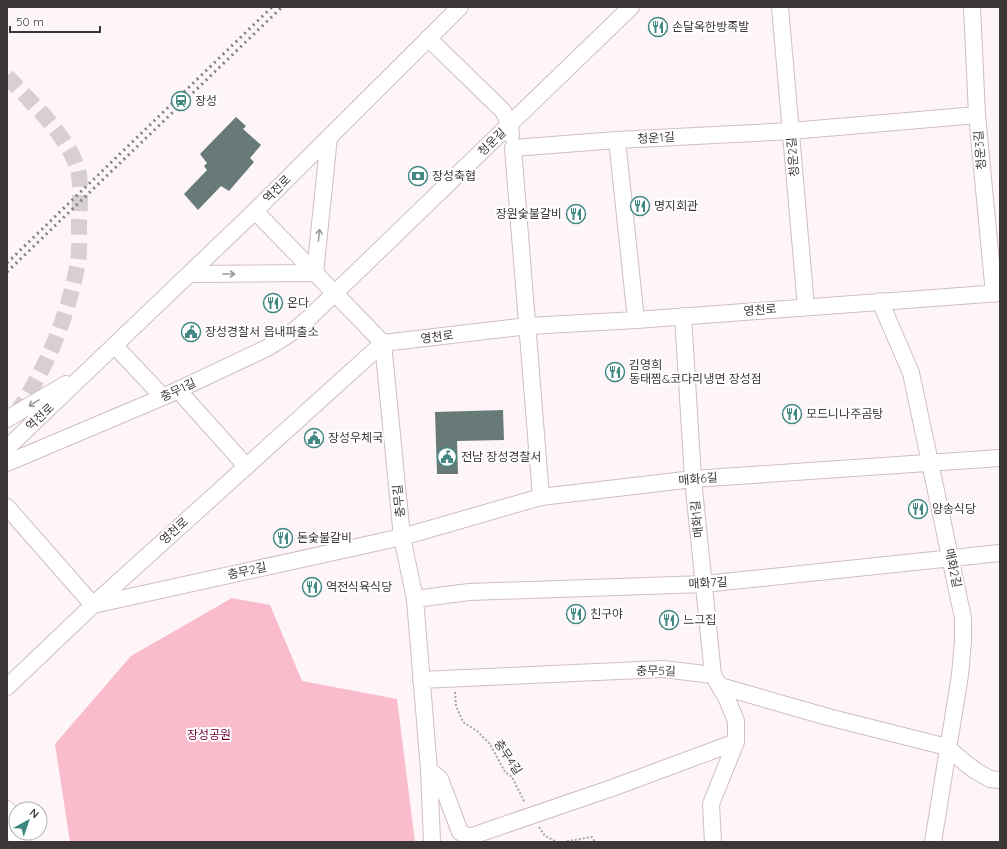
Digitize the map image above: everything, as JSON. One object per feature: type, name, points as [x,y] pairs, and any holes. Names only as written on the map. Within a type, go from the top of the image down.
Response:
[{"type":"street","name":"역전로","points":[[7,448],[255,211],[460,7]]},
{"type":"street","name":"청운길","points":[[335,293],[631,7]]},
{"type":"street","name":"청운2길","points":[[780,7],[806,307]]},
{"type":"street","name":"청운3길","points":[[972,7],[977,115],[997,293]]},
{"type":"street","points":[[428,38],[503,111],[510,125],[528,326],[541,497]]},
{"type":"street","name":"청운1길","points":[[513,148],[617,140],[791,132],[977,115]]},
{"type":"street","points":[[315,273],[328,137]]},
{"type":"street","points":[[617,140],[636,320]]},
{"type":"street","points":[[255,211],[383,343]]},
{"type":"street","points":[[190,274],[315,273]]},
{"type":"street","name":"충무1길","points":[[7,463],[163,398],[267,348],[291,333],[335,293]]},
{"type":"street","name":"영천로","points":[[7,687],[92,605],[383,343],[528,326],[636,320],[997,293]]},
{"type":"street","name":"매화2길","points":[[880,301],[911,373],[963,618],[963,641],[960,675],[947,747],[933,842]]},
{"type":"street","name":"매화1길","points":[[684,316],[694,479],[704,584],[717,680]]},
{"type":"street","name":"충무길","points":[[383,343],[402,537],[415,600],[429,770],[432,842]]},
{"type":"street","points":[[115,346],[163,398]]},
{"type":"street","name":"역전로","points":[[7,419],[91,369]]},
{"type":"street","points":[[178,390],[246,466]]},
{"type":"street","name":"매화6길","points":[[402,537],[541,497],[694,479],[1000,458]]},
{"type":"street","points":[[7,507],[92,605]]},
{"type":"street","name":"충무2길","points":[[92,605],[402,537]]},
{"type":"street","name":"매화7길","points":[[415,600],[469,592],[704,584],[1000,553]]},
{"type":"street","name":"충무5길","points":[[421,680],[663,669],[717,680],[828,717],[947,747]]},
{"type":"street","points":[[713,842],[711,804],[736,742],[736,721],[717,680]]},
{"type":"street","points":[[429,770],[440,779],[460,832],[469,837],[612,788],[736,742]]},
{"type":"street","points":[[947,747],[976,771],[990,779],[1000,780]]},
{"type":"path","name":"충무4길","points":[[454,679],[456,706],[463,722],[477,731],[490,744],[505,772],[512,777],[545,836],[557,842]]},
{"type":"path","points":[[563,842],[592,837],[595,842]]},
{"type":"green space","name":"장성공원","points":[[232,598],[270,605],[302,681],[397,699],[415,842],[70,842],[55,744],[131,656]]},
{"type":"building","points":[[236,117],[246,126],[243,129],[261,145],[250,158],[254,162],[229,191],[221,186],[198,210],[184,194],[207,170],[204,166],[207,163],[200,154]]},
{"type":"building","name":"전남 장성경찰서","points":[[503,410],[504,440],[457,441],[458,474],[437,474],[435,412]]},
{"type":"tunnel","points":[[7,76],[48,120],[66,144],[78,170],[80,188],[79,256],[73,287],[61,326],[53,345],[35,382],[14,417]]},
{"type":"railway","points":[[7,263],[272,7]]},
{"type":"railway","points":[[7,272],[282,7]]},
{"type":"place","name":"손달옥한방족발","points":[[658,27]]},
{"type":"place","name":"장성","points":[[181,101]]},
{"type":"place","name":"장성축협","points":[[418,176]]},
{"type":"place","name":"명지회관","points":[[640,206]]},
{"type":"place","name":"장원숯불갈비","points":[[576,214]]},
{"type":"place","name":"온다","points":[[273,303]]},
{"type":"place","name":"장성경찰서 읍내파출소","points":[[191,332]]},
{"type":"place","name":"김영희 동태찜&코다리냉면 장성점","points":[[615,372]]},
{"type":"place","name":"모드니나주곰탕","points":[[792,414]]},
{"type":"place","name":"장성우체국","points":[[314,438]]},
{"type":"place","name":"전남 장성경찰서","points":[[447,457]]},
{"type":"place","name":"양송식당","points":[[918,509]]},
{"type":"place","name":"돈숯불갈비","points":[[283,538]]},
{"type":"place","name":"역전식육식당","points":[[312,587]]},
{"type":"place","name":"친구야","points":[[576,614]]},
{"type":"place","name":"느그집","points":[[669,620]]}]
